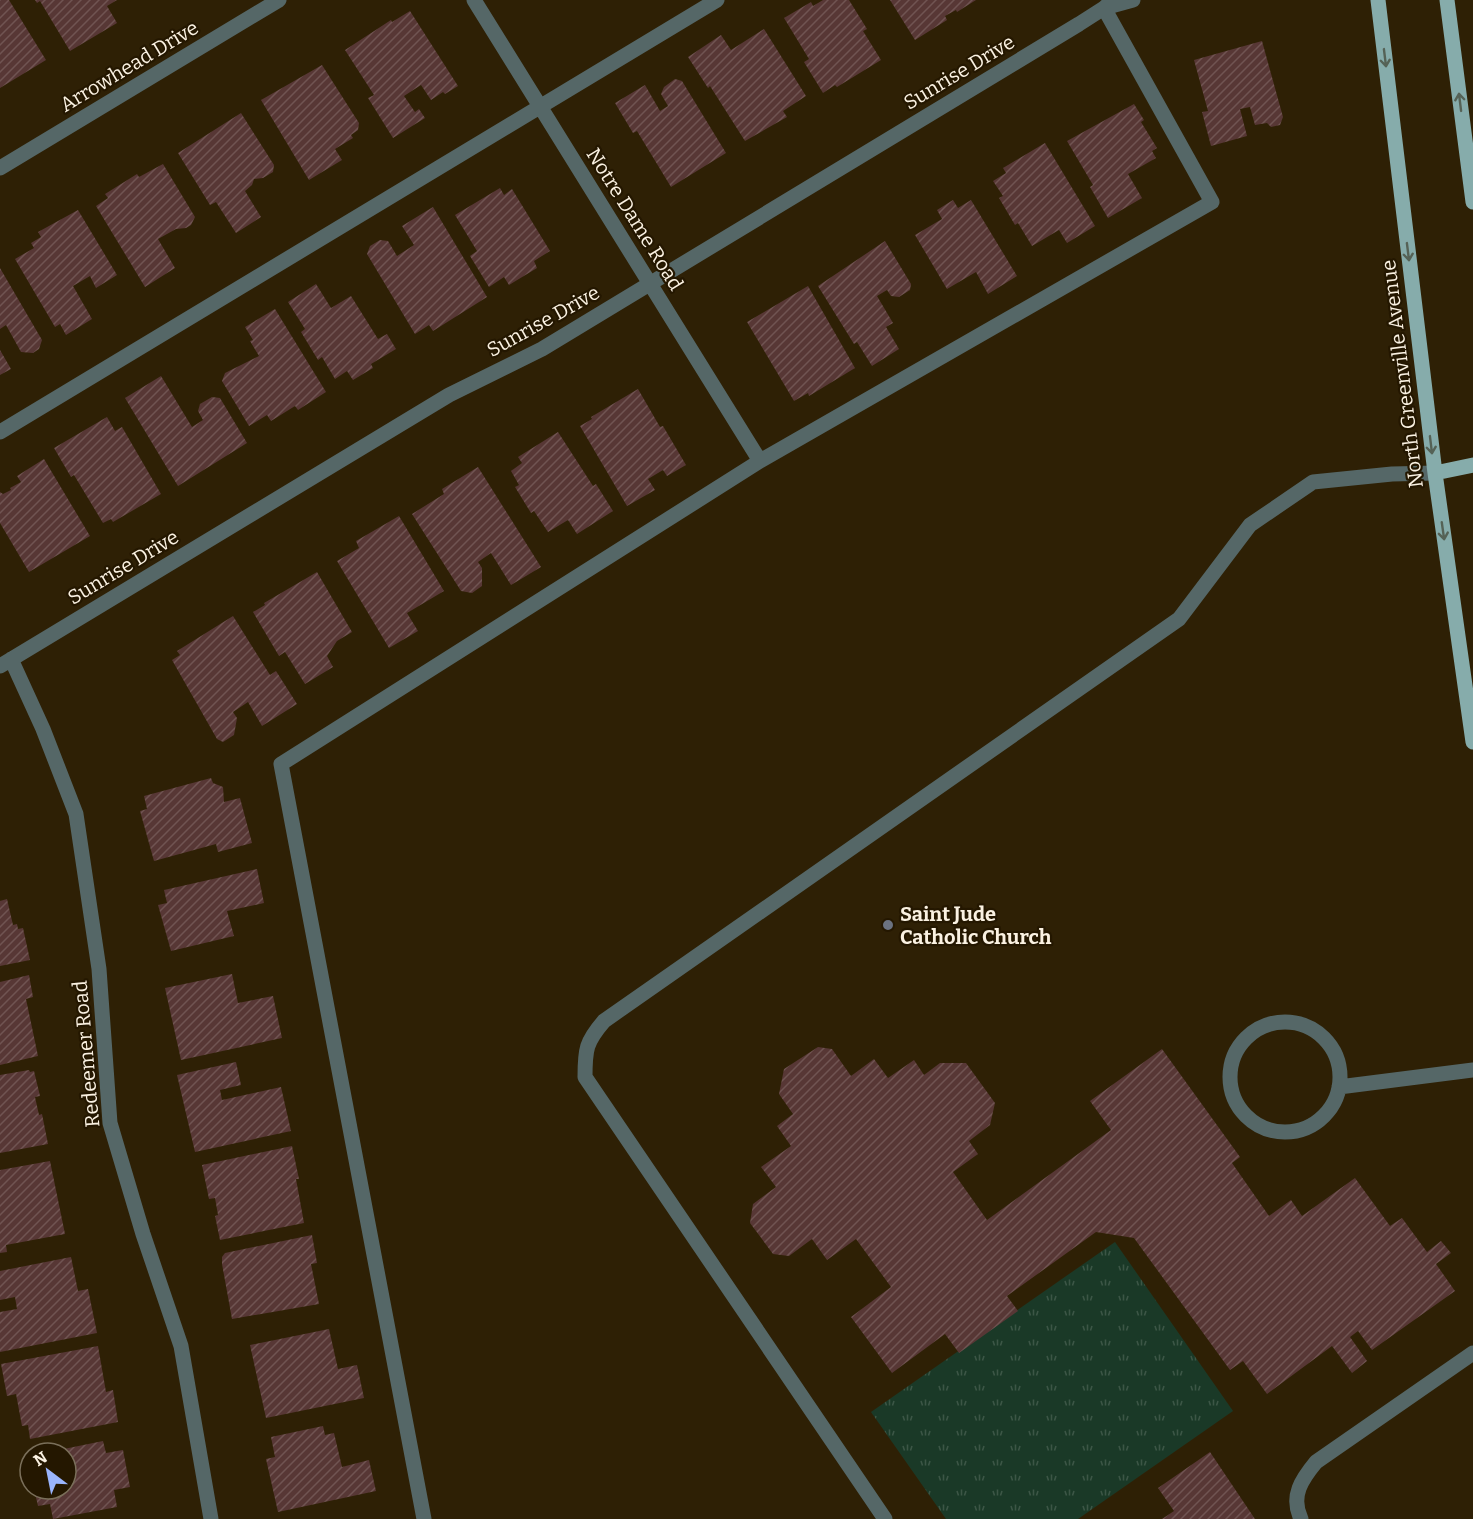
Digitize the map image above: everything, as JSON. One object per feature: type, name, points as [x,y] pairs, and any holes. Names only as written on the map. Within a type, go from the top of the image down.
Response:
[{"type":"main road","name":"North Greenville Avenue","points":[[1378,0],[1435,473],[1473,742]]},
{"type":"main road","points":[[1447,0],[1473,202]]},
{"type":"main road","points":[[1435,473],[1473,465]]},
{"type":"street","name":"Arrowhead Drive","points":[[0,168],[279,0]]},
{"type":"street","name":"Notre Dame Road","points":[[474,0],[760,461]]},
{"type":"street","points":[[0,432],[717,0]]},
{"type":"street","name":"Sunrise Drive","points":[[5,662],[449,395],[542,349],[1108,4],[1133,0]]},
{"type":"street","points":[[424,1519],[280,764],[760,461],[1212,202],[1108,4]]},
{"type":"street","points":[[885,1519],[585,1077],[585,1056],[590,1038],[604,1021],[1179,619],[1250,525],[1312,482],[1392,474],[1435,473]]},
{"type":"street","name":"Redeemer Road","points":[[5,662],[44,729],[76,814],[99,969],[110,1123],[143,1234],[181,1346],[211,1519]]},
{"type":"street","points":[[1288,1021],[1309,1027],[1327,1040],[1338,1058],[1341,1080],[1339,1088],[1336,1101],[1323,1118],[1305,1130],[1283,1133],[1262,1128],[1244,1115],[1233,1096],[1229,1075],[1235,1054],[1248,1036],[1267,1025],[1288,1021]]},
{"type":"street","points":[[1339,1088],[1473,1070]]},
{"type":"street","points":[[1301,1519],[1298,1512],[1297,1492],[1303,1477],[1316,1462],[1473,1353]]},
{"type":"green space","points":[[1115,1242],[1233,1411],[1078,1519],[946,1519],[871,1412]]},
{"type":"building","points":[[0,0],[9,0],[46,60],[0,88]]},
{"type":"building","points":[[35,0],[117,0],[107,6],[117,23],[70,51],[40,1],[37,3]]},
{"type":"building","points":[[823,0],[849,0],[867,29],[863,31],[881,60],[823,93],[804,62],[809,59],[784,18],[811,2],[813,6]]},
{"type":"building","points":[[890,0],[976,0],[957,12],[956,10],[945,16],[947,20],[915,40]]},
{"type":"building","points":[[410,11],[458,86],[431,100],[421,85],[404,96],[415,112],[419,109],[425,118],[393,138],[368,98],[374,95],[345,50],[391,20],[392,22]]},
{"type":"building","points":[[764,29],[806,96],[783,111],[787,117],[745,141],[710,86],[708,88],[688,57],[721,35],[731,50]]},
{"type":"building","points":[[1262,41],[1283,117],[1280,125],[1271,127],[1267,123],[1255,125],[1250,107],[1240,109],[1247,136],[1211,146],[1202,112],[1208,111],[1194,60]]},
{"type":"building","points":[[322,65],[359,123],[358,130],[351,135],[353,138],[335,149],[342,160],[309,180],[261,100]]},
{"type":"building","points":[[675,79],[682,81],[726,153],[671,187],[637,131],[633,133],[615,103],[645,85],[660,111],[668,106],[661,94],[664,87]]},
{"type":"building","points":[[1134,104],[1144,120],[1141,122],[1157,148],[1152,151],[1156,158],[1128,174],[1142,198],[1108,218],[1090,187],[1093,185],[1067,141]]},
{"type":"building","points":[[241,113],[274,165],[273,172],[263,178],[254,179],[252,185],[245,191],[261,217],[236,233],[216,202],[210,205],[178,153]]},
{"type":"building","points":[[1045,143],[1095,226],[1067,243],[1059,230],[1032,246],[1018,223],[1015,225],[999,198],[1003,196],[993,181],[1006,173],[1003,168]]},
{"type":"building","points":[[163,164],[195,217],[191,225],[186,228],[176,229],[158,239],[175,268],[145,287],[96,206],[108,198],[105,194],[137,174],[139,177]]},
{"type":"building","points":[[500,188],[504,195],[512,189],[550,251],[534,261],[537,268],[509,285],[504,277],[489,287],[470,256],[477,251],[455,215]]},
{"type":"building","points":[[953,200],[958,208],[971,200],[1017,276],[988,294],[976,272],[947,289],[915,235],[942,219],[937,210]]},
{"type":"building","points":[[433,207],[487,297],[433,331],[429,325],[415,334],[367,254],[370,246],[380,240],[388,241],[397,256],[414,245],[402,226]]},
{"type":"building","points":[[78,210],[117,275],[96,288],[90,276],[73,286],[92,319],[66,335],[60,324],[55,327],[15,259],[34,248],[31,243],[41,237],[38,232]]},
{"type":"building","points":[[885,241],[911,284],[910,290],[899,297],[891,296],[887,290],[877,296],[893,323],[886,327],[899,349],[872,366],[857,342],[854,344],[818,286]]},
{"type":"building","points":[[0,268],[42,340],[39,349],[33,353],[21,352],[6,325],[0,329]]},
{"type":"building","points":[[316,284],[331,308],[351,296],[378,339],[387,334],[396,349],[371,364],[373,368],[353,380],[347,371],[335,379],[322,357],[318,360],[301,332],[305,329],[288,302]]},
{"type":"building","points":[[808,286],[855,368],[809,396],[808,393],[794,401],[747,322]]},
{"type":"building","points":[[275,309],[326,392],[298,410],[295,406],[271,421],[267,415],[249,426],[222,381],[225,373],[259,356],[245,327]]},
{"type":"building","points":[[0,350],[11,369],[0,375]]},
{"type":"building","points":[[161,376],[192,427],[203,420],[198,411],[200,404],[212,397],[220,398],[247,443],[178,486],[125,398]]},
{"type":"building","points":[[638,389],[686,465],[667,476],[663,470],[648,479],[655,490],[627,506],[580,426]]},
{"type":"building","points":[[107,417],[115,431],[122,427],[161,494],[113,522],[111,519],[103,523],[74,475],[71,477],[54,448]]},
{"type":"building","points":[[558,432],[593,486],[596,484],[613,511],[577,534],[568,520],[548,532],[534,511],[531,513],[515,487],[519,485],[511,471],[522,463],[518,457]]},
{"type":"building","points":[[44,459],[90,536],[29,572],[0,523],[0,492],[3,494],[11,490],[10,488],[21,482],[17,476]]},
{"type":"building","points":[[478,467],[541,567],[511,585],[491,553],[478,562],[482,568],[482,586],[472,593],[461,591],[412,514],[444,494],[442,489]]},
{"type":"building","points":[[399,516],[444,591],[407,613],[418,631],[389,648],[337,561],[359,548],[356,541]]},
{"type":"building","points":[[317,572],[352,632],[337,641],[327,656],[333,667],[305,684],[285,652],[279,656],[253,612],[265,605],[264,603]]},
{"type":"building","points":[[233,616],[270,675],[276,671],[297,704],[262,726],[248,702],[233,712],[237,718],[234,735],[223,742],[217,739],[172,660],[180,655],[177,651]]},
{"type":"building","points":[[211,778],[213,783],[223,787],[224,802],[240,798],[252,843],[218,852],[216,844],[154,861],[140,811],[147,809],[144,796]]},
{"type":"building","points":[[257,869],[264,903],[227,911],[234,936],[171,951],[158,905],[167,903],[164,890]]},
{"type":"building","points":[[7,899],[13,925],[17,924],[18,929],[23,928],[30,960],[0,966],[0,901]]},
{"type":"building","points":[[232,974],[238,1003],[273,996],[282,1038],[181,1060],[165,988]]},
{"type":"building","points":[[29,975],[33,997],[26,999],[38,1056],[0,1065],[0,982]]},
{"type":"building","points":[[818,1047],[832,1049],[851,1076],[874,1059],[888,1078],[914,1060],[924,1075],[940,1063],[966,1063],[995,1103],[990,1125],[969,1141],[978,1154],[953,1172],[987,1220],[1111,1130],[1090,1101],[1162,1049],[1240,1157],[1232,1163],[1269,1216],[1291,1200],[1302,1216],[1355,1178],[1390,1226],[1402,1218],[1427,1252],[1441,1241],[1451,1253],[1436,1264],[1455,1291],[1372,1350],[1358,1331],[1350,1337],[1367,1361],[1352,1373],[1332,1346],[1267,1394],[1243,1361],[1230,1370],[1134,1238],[1096,1232],[1007,1296],[1018,1311],[959,1353],[945,1334],[892,1373],[851,1317],[891,1287],[856,1239],[827,1260],[812,1239],[789,1256],[773,1254],[750,1223],[753,1204],[776,1187],[761,1167],[791,1146],[777,1126],[793,1114],[779,1094],[784,1069]]},
{"type":"building","points":[[236,1062],[241,1085],[220,1090],[222,1100],[281,1087],[291,1131],[195,1152],[177,1075]]},
{"type":"building","points":[[34,1071],[40,1096],[35,1097],[39,1115],[42,1114],[48,1144],[0,1153],[0,1075]]},
{"type":"building","points":[[292,1146],[299,1179],[296,1179],[304,1223],[220,1240],[215,1216],[218,1215],[215,1198],[209,1199],[202,1165]]},
{"type":"building","points":[[50,1161],[65,1234],[6,1245],[7,1252],[0,1253],[0,1170]]},
{"type":"building","points":[[312,1235],[317,1263],[311,1264],[319,1304],[232,1319],[222,1264],[222,1257],[225,1253]]},
{"type":"building","points":[[71,1257],[78,1291],[88,1289],[97,1333],[0,1352],[0,1312],[17,1309],[15,1297],[0,1300],[0,1271]]},
{"type":"building","points":[[329,1329],[338,1369],[357,1365],[364,1398],[266,1418],[250,1345]]},
{"type":"building","points":[[98,1346],[106,1392],[113,1390],[118,1422],[30,1439],[28,1425],[22,1426],[16,1394],[7,1396],[1,1364]]},
{"type":"building","points":[[323,1426],[325,1435],[334,1433],[342,1467],[369,1460],[376,1491],[278,1512],[266,1459],[275,1457],[271,1437]]},
{"type":"building","points":[[103,1441],[106,1453],[123,1450],[130,1487],[114,1490],[117,1507],[53,1519],[50,1504],[38,1506],[37,1501],[78,1501],[78,1446]]},
{"type":"building","points":[[1210,1452],[1255,1519],[1162,1519],[1174,1511],[1158,1488]]},
{"type":"place","name":"Saint Jude Catholic Church","points":[[888,925]]}]
